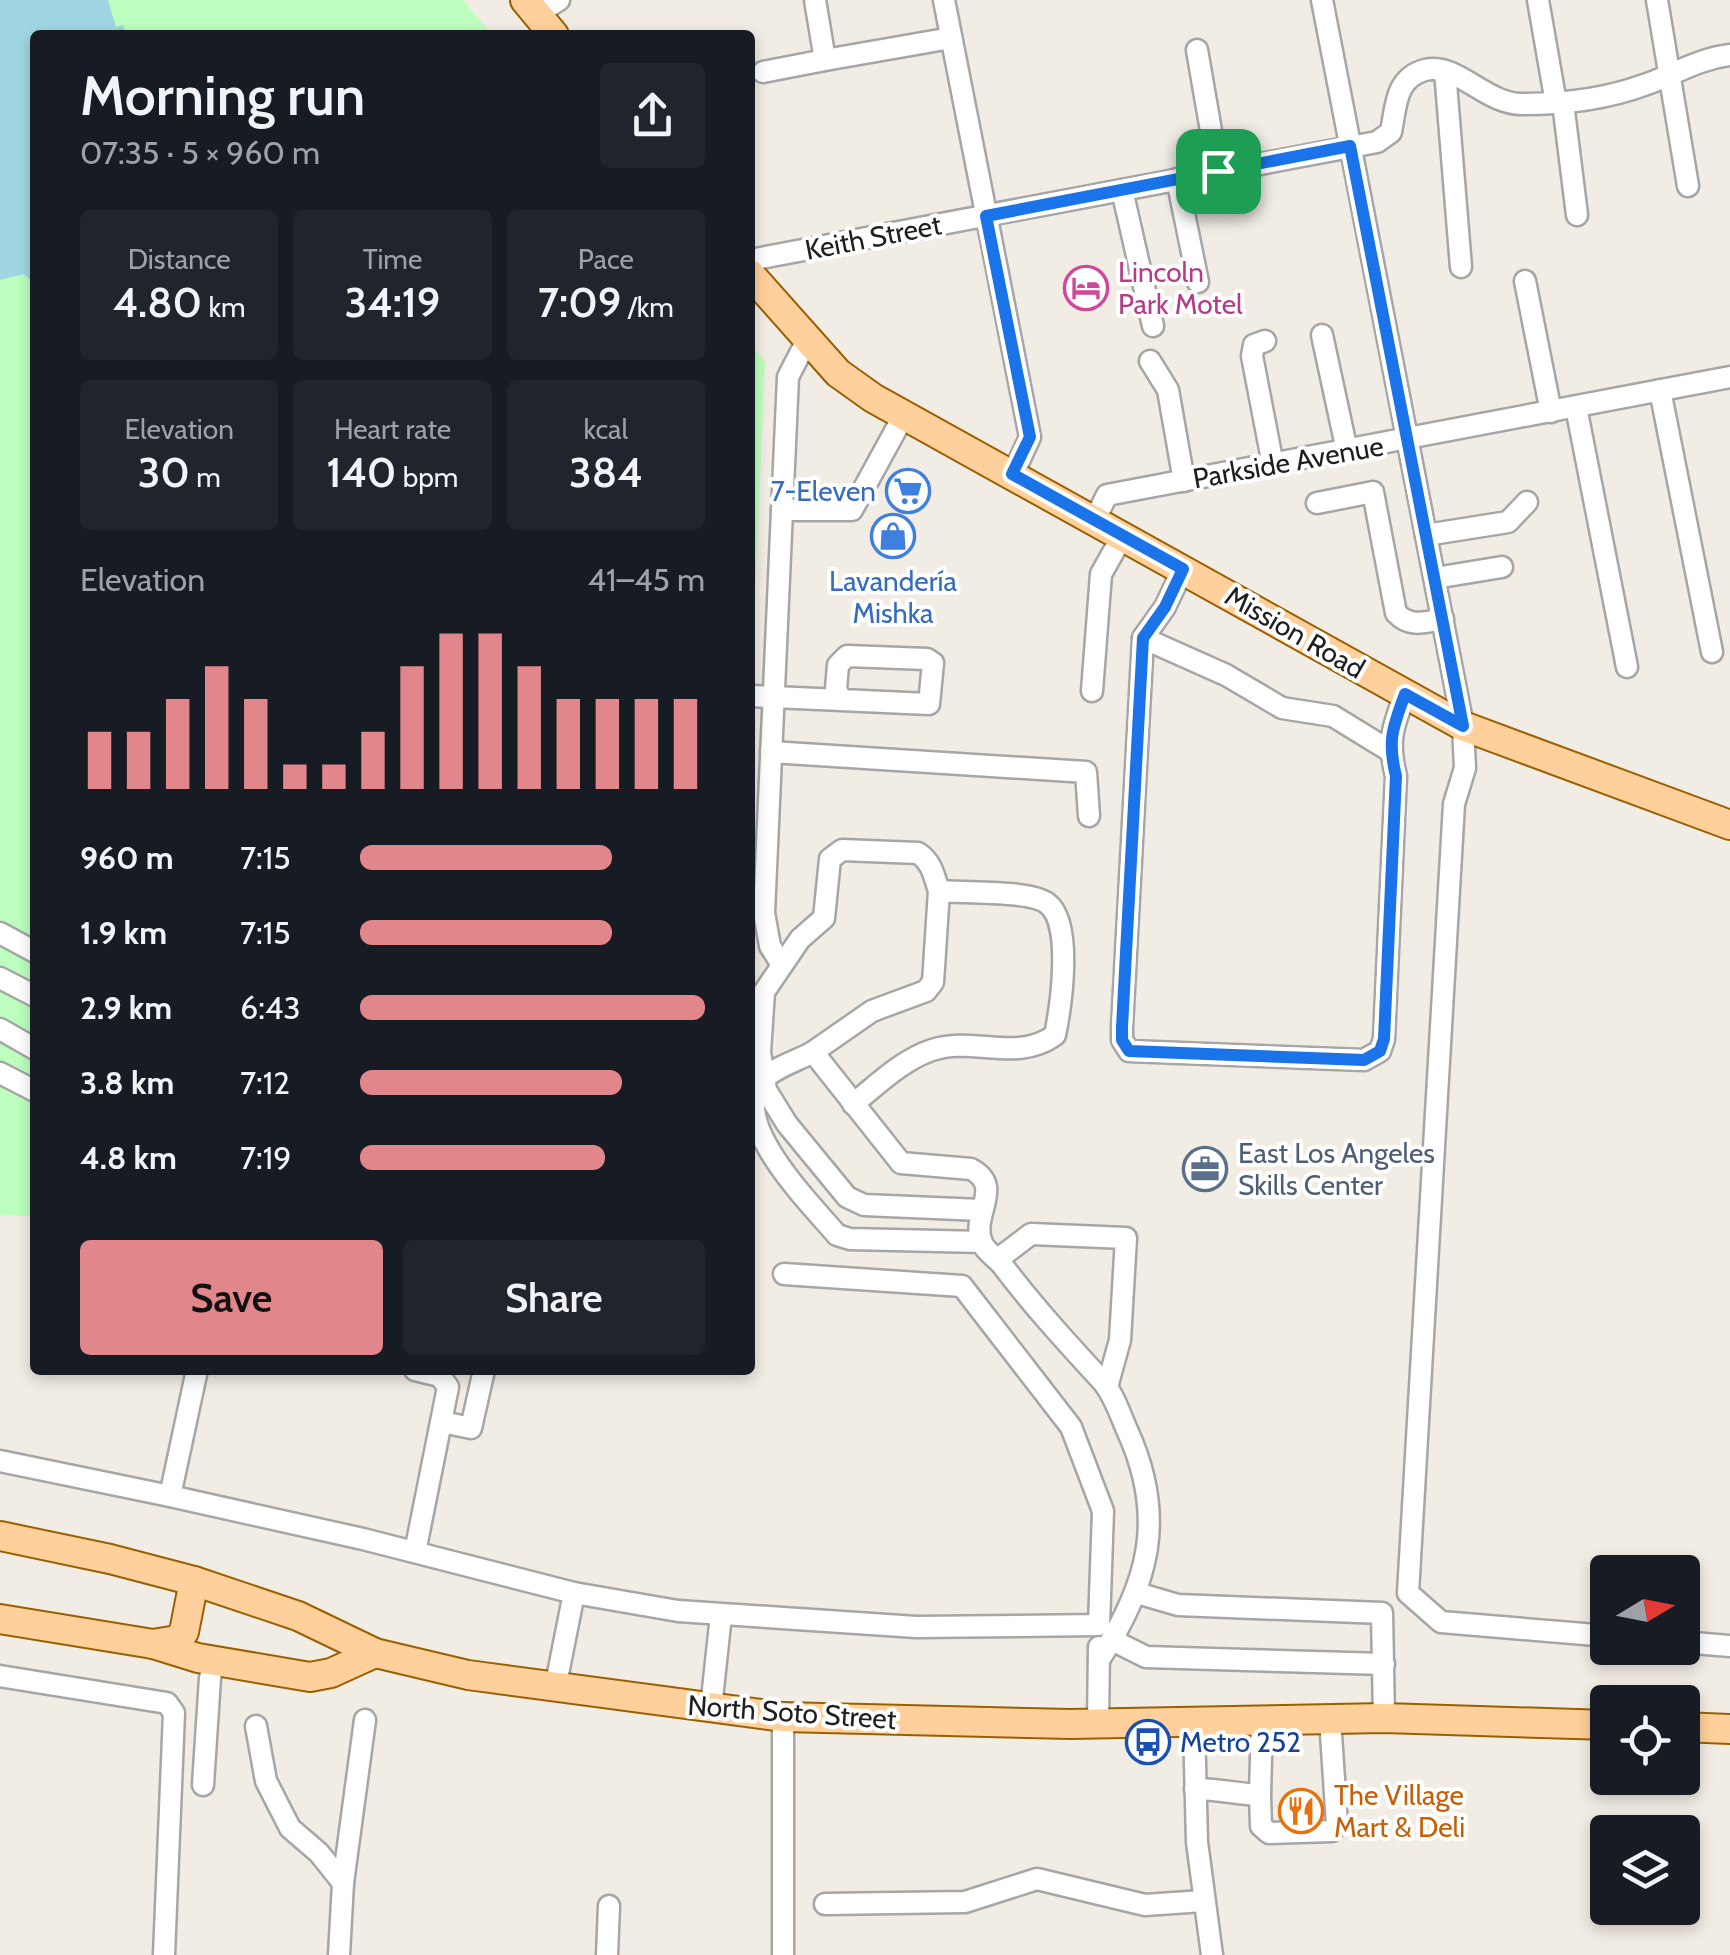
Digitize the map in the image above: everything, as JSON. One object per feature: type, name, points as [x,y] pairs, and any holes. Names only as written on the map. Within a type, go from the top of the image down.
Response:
[{"type":"main road","name":"Mission Road","points":[[755,280],[838,373],[873,398],[1463,726],[1730,825]]},
{"type":"main road","name":"North Soto Street","points":[[0,1536],[110,1558],[194,1581],[298,1616],[375,1653],[468,1675],[783,1717],[1098,1724],[1384,1718],[1590,1724]]},
{"type":"main road","points":[[153,1644],[177,1640],[184,1632],[194,1581]]},
{"type":"main road","points":[[0,1620],[153,1644],[214,1661],[310,1677],[331,1673],[375,1653]]},
{"type":"main road","points":[[1700,1728],[1730,1729]]},
{"type":"street","points":[[815,0],[826,60]]},
{"type":"street","points":[[944,0],[1030,437],[1012,474]]},
{"type":"street","points":[[1322,0],[1463,726],[1465,768],[1454,804],[1408,1593],[1441,1622],[1590,1634]]},
{"type":"street","points":[[1538,0],[1577,215]]},
{"type":"street","points":[[1657,0],[1688,186]]},
{"type":"street","points":[[762,72],[952,38]]},
{"type":"street","points":[[1197,50],[1218,171]]},
{"type":"street","points":[[1461,267],[1445,71],[1488,96],[1511,104],[1559,103],[1645,85],[1692,63],[1730,55]]},
{"type":"street","name":"Keith Street","points":[[755,259],[1377,142],[1391,132],[1398,91],[1410,76],[1428,69],[1445,71]]},
{"type":"street","points":[[1177,179],[1198,282]]},
{"type":"street","points":[[1122,190],[1153,326]]},
{"type":"street","points":[[1525,280],[1551,412]]},
{"type":"street","points":[[1322,335],[1347,452]]},
{"type":"street","points":[[782,965],[770,946],[764,913],[788,378],[806,340]]},
{"type":"street","points":[[1265,341],[1254,346],[1252,356],[1272,465]]},
{"type":"street","points":[[1150,360],[1168,390],[1184,481]]},
{"type":"street","name":"Parkside Avenue","points":[[1095,519],[1107,495],[1730,376]]},
{"type":"street","points":[[1660,390],[1712,652]]},
{"type":"street","points":[[1576,407],[1626,667]]},
{"type":"street","points":[[782,510],[852,510],[904,415]]},
{"type":"street","points":[[1316,503],[1372,492],[1396,613],[1414,624],[1443,619]]},
{"type":"street","points":[[1426,535],[1508,522],[1527,502]]},
{"type":"street","points":[[1092,691],[1101,574],[1123,535]]},
{"type":"street","points":[[1434,578],[1502,567]]},
{"type":"street","points":[[1183,569],[1165,607],[1143,638],[1122,1027],[1122,1040],[1129,1051],[1364,1060],[1380,1051],[1384,1039],[1396,776],[1390,734],[1405,694]]},
{"type":"street","points":[[1143,638],[1226,674],[1282,708],[1333,716],[1390,751]]},
{"type":"street","points":[[755,696],[930,704],[933,662],[847,656],[838,665],[836,689],[841,700]]},
{"type":"street","points":[[771,752],[1086,772],[1089,816]]},
{"type":"street","points":[[755,1098],[764,1078],[813,1052],[872,1011],[926,991],[932,982],[938,891],[931,867],[918,853],[842,850],[830,858],[824,918],[800,939],[764,992],[760,1052],[764,1078],[766,1090],[787,1124],[847,1197],[864,1205],[981,1210]]},
{"type":"street","points":[[853,1104],[910,1061],[932,1050],[1022,1049],[1040,1046],[1054,1035],[1062,968],[1062,923],[1048,903],[1032,897],[938,891]]},
{"type":"street","points":[[0,934],[30,949]]},
{"type":"street","points":[[0,978],[30,993]]},
{"type":"street","points":[[0,1029],[30,1046]]},
{"type":"street","points":[[813,1052],[901,1163],[971,1168],[980,1174],[988,1186],[988,1199],[981,1210],[982,1242],[1043,1319],[1108,1387],[1133,1443],[1147,1488],[1143,1574],[1137,1593],[1106,1632]]},
{"type":"street","points":[[0,1073],[30,1088]]},
{"type":"street","points":[[755,1115],[763,1142],[837,1235],[850,1239],[982,1242]]},
{"type":"street","points":[[998,1259],[1030,1234],[1126,1238],[1120,1340],[1108,1387]]},
{"type":"street","points":[[784,1274],[962,1286],[1071,1427],[1103,1511],[1106,1632],[1099,1660],[1098,1724]]},
{"type":"street","points":[[170,1496],[196,1375]]},
{"type":"street","points":[[414,1552],[448,1388],[445,1380],[430,1375]]},
{"type":"street","points":[[442,1422],[471,1428],[483,1375]]},
{"type":"street","points":[[0,1460],[414,1552],[574,1594],[720,1615],[916,1627],[1106,1632],[1146,1657],[1384,1664]]},
{"type":"street","points":[[1137,1593],[1178,1605],[1382,1613],[1384,1718]]},
{"type":"street","points":[[555,1689],[574,1594]]},
{"type":"street","points":[[712,1708],[720,1615]]},
{"type":"street","points":[[1700,1644],[1730,1646]]},
{"type":"street","points":[[203,1785],[214,1661]]},
{"type":"street","points":[[0,1676],[167,1702],[174,1713],[164,1955]]},
{"type":"street","points":[[783,1717],[783,1955]]},
{"type":"street","points":[[1262,1722],[1262,1826],[1270,1834],[1332,1831],[1337,1824],[1330,1719]]},
{"type":"street","points":[[339,1955],[343,1882],[364,1720]]},
{"type":"street","points":[[1194,1724],[1203,1901],[1212,1955]]},
{"type":"street","points":[[256,1726],[266,1781],[290,1828],[319,1853],[343,1882]]},
{"type":"street","points":[[1195,1789],[1223,1788],[1235,1794],[1260,1795]]},
{"type":"street","points":[[825,1904],[965,1902],[1037,1879],[1145,1905],[1203,1901]]},
{"type":"street","points":[[607,1955],[610,1906]]},
{"type":"green space","points":[[0,0],[463,0],[488,30],[30,30],[30,1216],[0,1215]]},
{"type":"green space","points":[[755,350],[765,362],[755,596]]},
{"type":"water","points":[[0,0],[108,0],[116,27],[123,25],[124,30],[30,30],[30,279],[24,274],[0,280]]},
{"type":"place","name":"Lincoln Park Motel","points":[[1086,288]]},
{"type":"place","name":"7-Eleven","points":[[908,491]]},
{"type":"place","name":"Lavandería Mishka","points":[[893,536]]},
{"type":"place","name":"East Los Angeles Skills Center","points":[[1205,1169]]},
{"type":"place","name":"Metro 252","points":[[1148,1742]]},
{"type":"place","name":"The Village Mart & Deli","points":[[1301,1811]]},
{"type":"route","points":[[1350,146],[1463,726],[1405,694],[1390,734],[1396,776],[1384,1039],[1380,1051],[1364,1060],[1138,1053],[1129,1051],[1122,1040],[1143,638],[1165,607],[1183,569],[1012,474],[1030,437],[986,216],[1218,171],[1350,146]]}]
